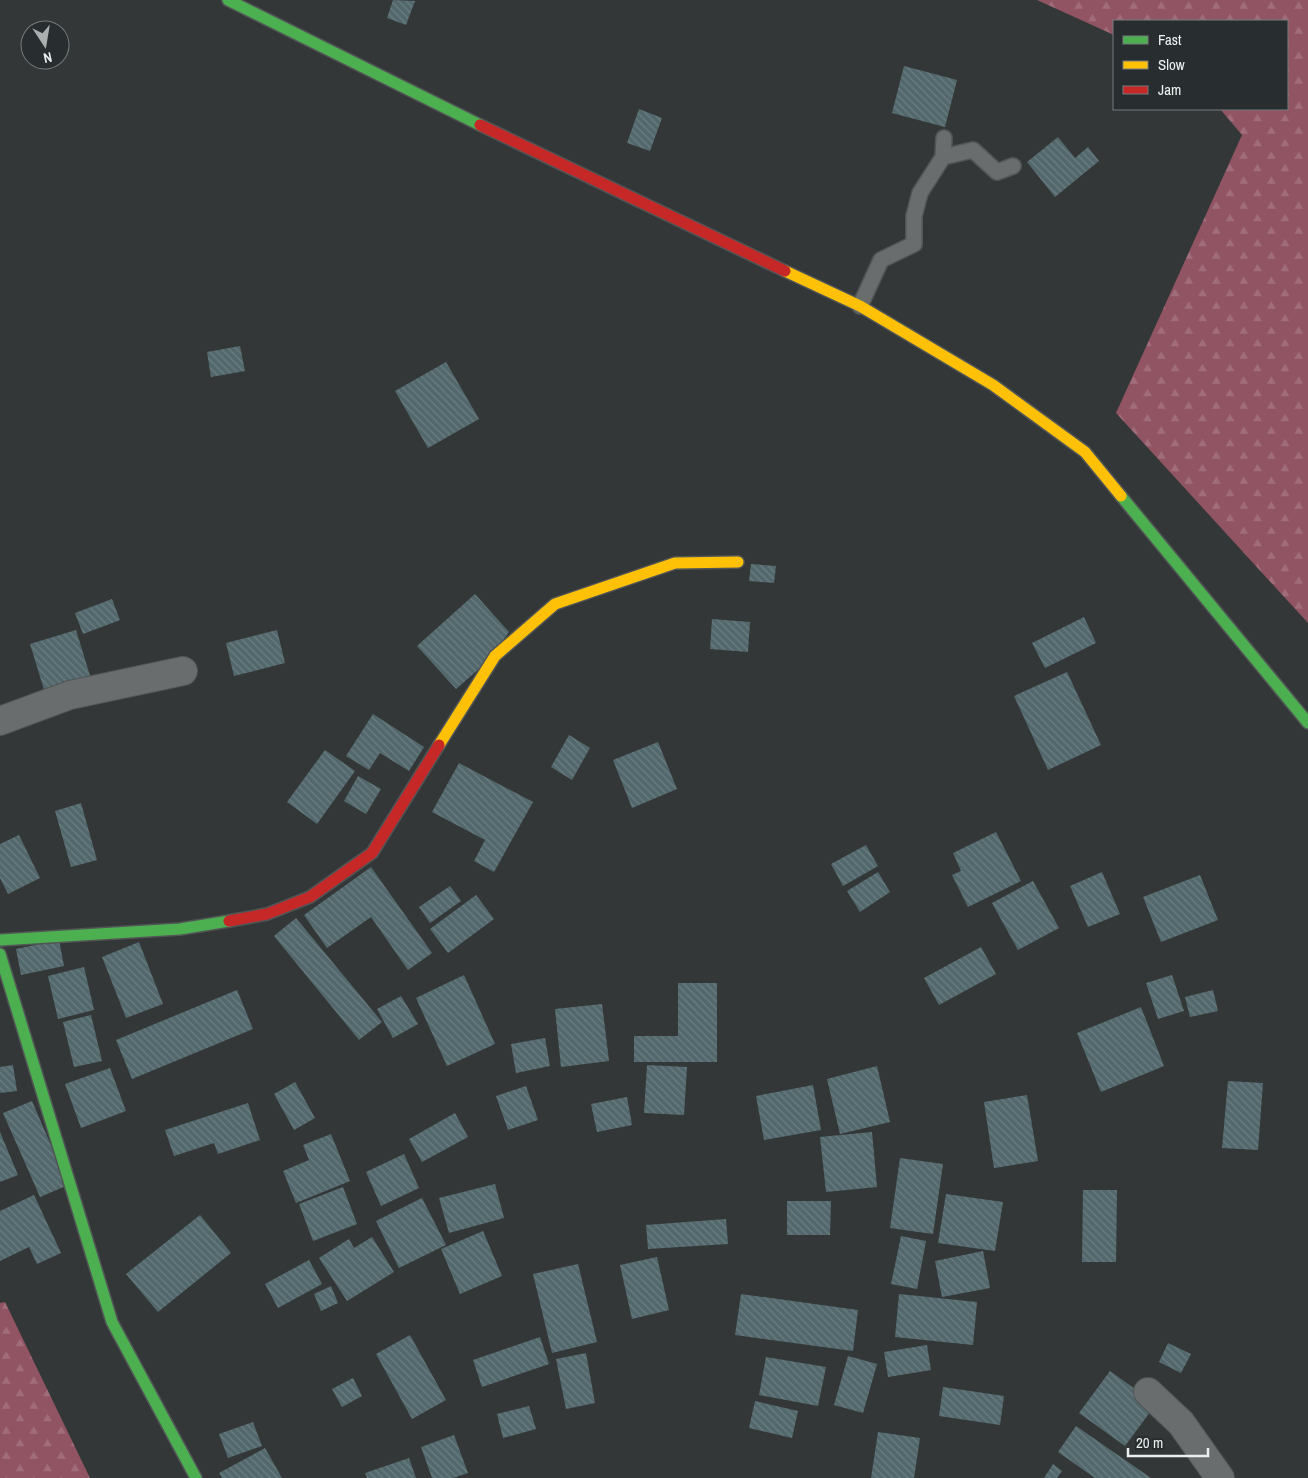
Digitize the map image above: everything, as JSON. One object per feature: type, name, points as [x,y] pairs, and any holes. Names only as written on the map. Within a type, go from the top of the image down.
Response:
[{"type":"street","points":[[228,0],[435,104],[860,306],[993,385],[1085,452],[1308,723]]},
{"type":"street","points":[[0,940],[180,929],[267,914],[310,897],[372,854],[495,656],[555,604],[675,563],[738,562]]},
{"type":"street","points":[[0,721],[70,695],[183,671]]},
{"type":"street","points":[[0,954],[112,1322],[196,1478]]},
{"type":"street","points":[[1148,1392],[1180,1423],[1216,1476]]},
{"type":"lane","points":[[860,306],[881,260],[914,244],[914,216],[920,193],[943,157],[944,138]]},
{"type":"lane","points":[[943,157],[973,150],[997,172],[1012,166]]},
{"type":"green space","points":[[1037,0],[1308,0],[1308,623],[1116,413],[1242,135],[1221,110],[1288,110],[1288,20],[1113,20],[1113,35]]},
{"type":"green space","points":[[5,1302],[90,1478],[0,1478],[0,1303]]},
{"type":"building","points":[[393,0],[415,1],[406,25],[387,18]]},
{"type":"building","points":[[904,66],[957,80],[945,127],[892,113]]},
{"type":"building","points":[[639,109],[662,118],[650,151],[627,143]]},
{"type":"building","points":[[1058,137],[1075,158],[1088,147],[1099,161],[1055,197],[1027,162]]},
{"type":"building","points":[[240,346],[245,371],[211,377],[207,352]]},
{"type":"building","points":[[446,362],[479,419],[428,448],[395,391]]},
{"type":"building","points":[[751,564],[776,566],[774,583],[749,581]]},
{"type":"building","points":[[475,594],[509,632],[487,662],[456,689],[417,646]]},
{"type":"building","points":[[112,599],[120,620],[83,634],[75,613]]},
{"type":"building","points":[[1084,617],[1096,643],[1045,668],[1032,643]]},
{"type":"building","points":[[712,619],[750,622],[748,652],[710,649]]},
{"type":"building","points":[[76,630],[91,679],[45,693],[30,644]]},
{"type":"building","points":[[277,630],[285,663],[234,676],[226,643]]},
{"type":"building","points":[[1067,672],[1101,745],[1048,770],[1014,696]]},
{"type":"building","points":[[373,714],[424,747],[409,771],[380,753],[369,770],[346,756]]},
{"type":"building","points":[[569,735],[590,748],[572,780],[551,767]]},
{"type":"building","points":[[658,742],[677,789],[632,808],[613,760]]},
{"type":"building","points":[[325,750],[355,771],[317,824],[287,802]]},
{"type":"building","points":[[459,763],[533,802],[494,872],[474,861],[485,840],[432,812]]},
{"type":"building","points":[[358,776],[381,789],[366,814],[344,801]]},
{"type":"building","points":[[81,803],[97,860],[71,867],[55,811]]},
{"type":"building","points":[[996,832],[1021,881],[968,907],[952,875],[961,871],[953,853]]},
{"type":"building","points":[[19,835],[40,878],[8,894],[0,878],[0,844]]},
{"type":"building","points":[[866,845],[878,866],[843,886],[831,864]]},
{"type":"building","points":[[371,867],[432,953],[408,970],[371,917],[327,948],[304,915]]},
{"type":"building","points":[[878,872],[890,892],[860,912],[847,891]]},
{"type":"building","points":[[1102,872],[1120,914],[1088,927],[1070,886]]},
{"type":"building","points":[[1200,875],[1218,920],[1161,942],[1143,897]]},
{"type":"building","points":[[1033,881],[1059,928],[1018,950],[992,903]]},
{"type":"building","points":[[450,886],[461,901],[430,923],[419,907]]},
{"type":"building","points":[[476,895],[494,919],[448,953],[430,929]]},
{"type":"building","points":[[296,918],[382,1022],[359,1040],[274,936]]},
{"type":"building","points":[[59,940],[64,966],[21,975],[16,949]]},
{"type":"building","points":[[139,942],[163,1004],[126,1018],[102,957]]},
{"type":"building","points":[[981,947],[996,974],[939,1005],[924,978]]},
{"type":"building","points":[[84,967],[94,1010],[58,1019],[48,976]]},
{"type":"building","points":[[464,975],[495,1044],[447,1066],[416,998]]},
{"type":"building","points":[[1172,975],[1184,1011],[1158,1019],[1146,983]]},
{"type":"building","points":[[678,983],[717,983],[717,1062],[634,1062],[634,1036],[678,1036]]},
{"type":"building","points":[[237,990],[253,1029],[132,1079],[116,1040]]},
{"type":"building","points":[[1213,990],[1218,1011],[1190,1017],[1185,997]]},
{"type":"building","points":[[401,996],[418,1024],[393,1038],[377,1009]]},
{"type":"building","points":[[602,1004],[609,1061],[561,1067],[555,1009]]},
{"type":"building","points":[[1141,1007],[1164,1066],[1101,1092],[1077,1033]]},
{"type":"building","points":[[91,1015],[102,1061],[74,1067],[63,1022]]},
{"type":"building","points":[[545,1038],[550,1066],[516,1073],[511,1044]]},
{"type":"building","points":[[13,1065],[17,1091],[0,1093],[0,1067]]},
{"type":"building","points":[[647,1065],[687,1067],[684,1115],[644,1113]]},
{"type":"building","points":[[877,1066],[890,1122],[840,1134],[827,1079]]},
{"type":"building","points":[[110,1068],[126,1111],[81,1128],[65,1084]]},
{"type":"building","points":[[1228,1081],[1263,1083],[1258,1150],[1222,1148]]},
{"type":"building","points":[[295,1082],[315,1118],[294,1130],[274,1094]]},
{"type":"building","points":[[813,1085],[821,1130],[764,1140],[756,1096]]},
{"type":"building","points":[[526,1086],[538,1120],[508,1130],[496,1096]]},
{"type":"building","points":[[1027,1095],[1038,1161],[994,1168],[984,1102]]},
{"type":"building","points":[[627,1097],[632,1125],[597,1132],[591,1104]]},
{"type":"building","points":[[32,1101],[68,1185],[40,1197],[3,1113]]},
{"type":"building","points":[[248,1103],[260,1140],[218,1154],[214,1143],[174,1156],[165,1130]]},
{"type":"building","points":[[455,1113],[468,1137],[422,1162],[409,1139]]},
{"type":"building","points":[[0,1132],[18,1175],[0,1182]]},
{"type":"building","points":[[872,1132],[877,1187],[826,1192],[820,1137]]},
{"type":"building","points":[[331,1134],[350,1181],[296,1203],[283,1171],[309,1160],[303,1145]]},
{"type":"building","points":[[404,1154],[419,1188],[381,1206],[366,1172]]},
{"type":"building","points":[[900,1158],[943,1164],[933,1234],[890,1228]]},
{"type":"building","points":[[495,1184],[504,1218],[449,1233],[439,1198]]},
{"type":"building","points":[[343,1187],[357,1224],[313,1241],[299,1204]]},
{"type":"building","points":[[1083,1190],[1117,1190],[1116,1262],[1082,1262]]},
{"type":"building","points":[[946,1194],[1003,1202],[995,1251],[938,1243]]},
{"type":"building","points":[[34,1195],[61,1253],[37,1264],[29,1247],[0,1261],[0,1211]]},
{"type":"building","points":[[422,1198],[446,1245],[399,1268],[376,1221]]},
{"type":"building","points":[[787,1201],[831,1201],[830,1235],[787,1235]]},
{"type":"building","points":[[200,1215],[231,1253],[158,1312],[126,1274]]},
{"type":"building","points":[[726,1219],[728,1244],[648,1249],[646,1225]]},
{"type":"building","points":[[483,1231],[502,1276],[460,1294],[441,1249]]},
{"type":"building","points":[[901,1236],[926,1241],[917,1289],[891,1284]]},
{"type":"building","points":[[372,1237],[394,1272],[347,1301],[319,1258],[349,1239],[354,1248]]},
{"type":"building","points":[[983,1251],[990,1288],[942,1297],[935,1261]]},
{"type":"building","points":[[657,1257],[669,1310],[632,1319],[620,1265]]},
{"type":"building","points":[[309,1260],[322,1284],[278,1308],[265,1284]]},
{"type":"building","points":[[578,1264],[597,1342],[552,1353],[533,1274]]},
{"type":"building","points":[[331,1286],[338,1303],[321,1311],[314,1294]]},
{"type":"building","points":[[741,1294],[858,1310],[853,1351],[735,1335]]},
{"type":"building","points":[[899,1294],[977,1302],[973,1345],[895,1337]]},
{"type":"building","points":[[410,1335],[446,1400],[412,1419],[376,1354]]},
{"type":"building","points":[[540,1337],[549,1364],[482,1387],[473,1360]]},
{"type":"building","points":[[1168,1343],[1191,1354],[1181,1373],[1159,1362]]},
{"type":"building","points":[[927,1345],[931,1370],[888,1377],[884,1352]]},
{"type":"building","points":[[586,1353],[595,1403],[566,1409],[556,1359]]},
{"type":"building","points":[[848,1356],[877,1364],[863,1413],[834,1405]]},
{"type":"building","points":[[766,1357],[826,1367],[818,1406],[759,1395]]},
{"type":"building","points":[[1110,1371],[1156,1404],[1125,1446],[1079,1413]]},
{"type":"building","points":[[353,1378],[362,1396],[342,1407],[332,1389]]},
{"type":"building","points":[[943,1387],[1004,1396],[1000,1425],[939,1416]]},
{"type":"building","points":[[755,1401],[798,1411],[792,1438],[749,1428]]},
{"type":"building","points":[[529,1406],[536,1429],[503,1438],[497,1414]]},
{"type":"building","points":[[253,1422],[262,1446],[228,1458],[219,1434]]},
{"type":"building","points":[[1076,1426],[1151,1478],[1095,1478],[1058,1452]]},
{"type":"building","points":[[878,1432],[920,1438],[914,1478],[871,1478]]},
{"type":"building","points":[[454,1435],[468,1473],[453,1478],[432,1478],[421,1447]]},
{"type":"building","points":[[265,1448],[282,1478],[222,1478],[219,1473]]},
{"type":"building","points":[[409,1458],[416,1478],[367,1478],[365,1473]]},
{"type":"building","points":[[1053,1464],[1062,1471],[1057,1478],[1044,1478]]},
{"type":"traffic: fast","points":[[228,0],[480,125]]},
{"type":"traffic: fast","points":[[1121,496],[1308,723]]},
{"type":"traffic: fast","points":[[0,940],[180,929],[229,921]]},
{"type":"traffic: fast","points":[[0,954],[112,1322],[196,1478]]},
{"type":"traffic: slow","points":[[785,271],[860,306],[993,385],[1085,452],[1121,496]]},
{"type":"traffic: slow","points":[[439,745],[495,656],[555,604],[675,563],[738,562]]},
{"type":"traffic: jam","points":[[480,125],[785,271]]},
{"type":"traffic: jam","points":[[229,921],[267,914],[310,897],[372,853],[439,745]]}]
